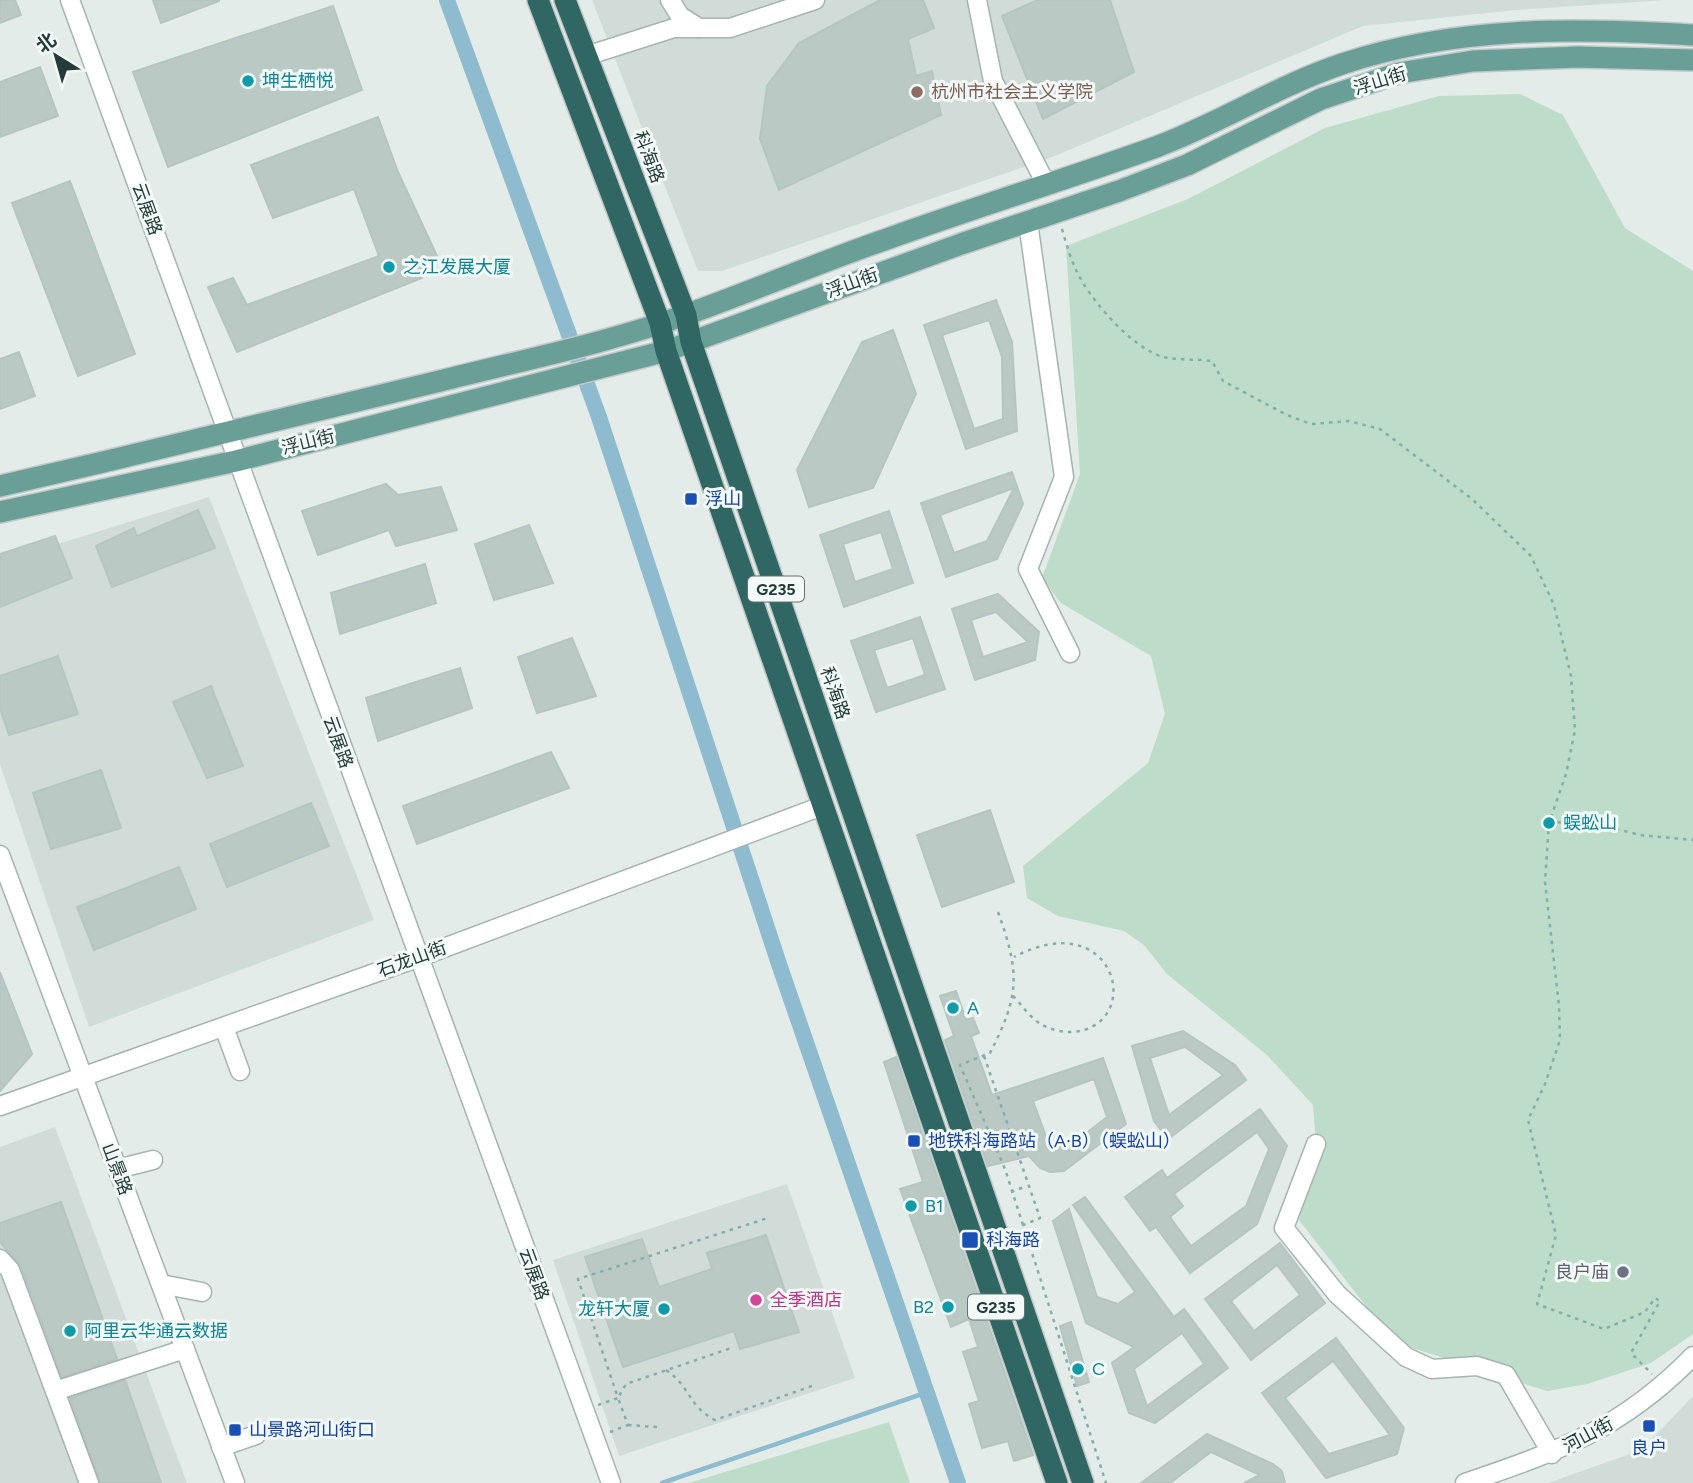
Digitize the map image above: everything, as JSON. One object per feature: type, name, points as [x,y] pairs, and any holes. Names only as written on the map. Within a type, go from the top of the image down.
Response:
[{"type":"highway","name":"G235","points":[[538,0],[660,323],[666,351],[1057,1483]]},
{"type":"highway","name":"科海路","points":[[565,0],[686,315],[691,342],[1083,1483]]},
{"type":"main road","name":"浮山街","points":[[0,486],[230,433],[606,339],[686,315],[886,239],[1158,146],[1210,124],[1261,96],[1341,64],[1405,46],[1478,34],[1634,32],[1693,35]]},
{"type":"main road","name":"浮山街","points":[[0,512],[236,461],[666,351],[1188,165],[1321,99],[1399,73],[1473,61],[1580,57],[1693,60]]},
{"type":"street","name":"云展路","points":[[70,0],[230,433],[236,461],[417,958],[611,1483]]},
{"type":"street","points":[[670,0],[680,16],[699,28]]},
{"type":"street","points":[[586,56],[674,28],[730,28],[815,0]]},
{"type":"street","points":[[977,0],[993,81],[1046,184]]},
{"type":"street","points":[[1028,222],[1064,477],[1028,569],[1070,653]]},
{"type":"street","name":"石龙山街","points":[[0,1106],[417,958],[822,806]]},
{"type":"street","name":"山景路","points":[[0,855],[235,1483]]},
{"type":"street","points":[[224,1027],[240,1072]]},
{"type":"street","points":[[1316,1144],[1284,1228],[1337,1294],[1406,1357],[1432,1369],[1477,1366],[1506,1375],[1552,1454]]},
{"type":"street","points":[[117,1169],[153,1160]]},
{"type":"street","points":[[0,1259],[10,1270],[89,1483]]},
{"type":"street","points":[[161,1284],[202,1292]]},
{"type":"street","points":[[55,1391],[185,1349]]},
{"type":"street","name":"河山街","points":[[1465,1483],[1552,1454],[1602,1430],[1664,1386],[1693,1356]]},
{"type":"street","points":[[221,1447],[256,1436]]},
{"type":"path","points":[[1056,212],[1077,272],[1118,327],[1146,351],[1167,358],[1183,357],[1212,362],[1223,381],[1311,424],[1349,421],[1380,429],[1472,499],[1531,556],[1555,605],[1571,676],[1575,730],[1559,797],[1549,823],[1545,882],[1559,1006],[1560,1040],[1545,1084],[1528,1120],[1556,1236],[1537,1304],[1604,1329],[1645,1312],[1655,1298],[1660,1301],[1631,1353],[1664,1386]]},
{"type":"path","points":[[1549,823],[1585,821],[1640,835],[1693,840]]},
{"type":"path","points":[[998,912],[1014,957],[1013,996],[1005,1025],[990,1053],[960,1065],[1005,1169],[1021,1226],[1106,1483]]},
{"type":"path","points":[[1013,996],[1037,1021],[1050,1029],[1076,1032],[1092,1028],[1103,1019],[1114,993],[1112,978],[1102,961],[1089,948],[1074,943],[1051,942],[1014,957]]},
{"type":"path","points":[[984,1056],[1040,1218],[1021,1226]]},
{"type":"path","points":[[1011,1192],[1029,1185]]},
{"type":"path","points":[[628,1425],[578,1279],[768,1218]]},
{"type":"path","points":[[612,1400],[618,1398],[626,1384],[734,1347]]},
{"type":"path","points":[[666,1370],[681,1380],[699,1411],[715,1420],[812,1386]]},
{"type":"path","points":[[594,1438],[628,1425],[657,1427]]},
{"type":"shaded area","name":"杭州市社会主义学院","points":[[592,0],[1667,0],[1516,10],[1363,26],[1050,158],[722,271],[698,271]]},
{"type":"shaded area","points":[[209,497],[374,920],[89,1027],[0,764],[0,562]]},
{"type":"shaded area","points":[[55,1127],[187,1483],[0,1483],[0,1147]]},
{"type":"shaded area","points":[[787,1184],[855,1378],[619,1456],[553,1260]]},
{"type":"shaded area","points":[[1693,1396],[1693,1483],[1548,1483],[1627,1455],[1656,1435]]},
{"type":"green space","points":[[1520,94],[1563,115],[1625,228],[1693,271],[1693,1334],[1651,1363],[1587,1384],[1547,1391],[1394,1342],[1299,1220],[1316,1144],[1313,1105],[1267,1055],[1167,974],[1144,945],[1124,931],[1058,916],[1027,898],[1023,866],[1148,763],[1165,714],[1151,656],[1061,603],[1042,578],[1080,474],[1066,246],[1188,199],[1325,128],[1439,96]]},
{"type":"green space","points":[[889,1422],[910,1483],[689,1483]]},
{"type":"building","points":[[0,0],[15,0],[21,15],[0,23]]},
{"type":"building","points":[[153,0],[219,0],[219,1],[161,23]]},
{"type":"building","points":[[880,0],[923,0],[934,28],[908,39],[916,76],[932,71],[941,115],[779,190],[760,139],[767,86],[799,43]]},
{"type":"building","points":[[1038,0],[1110,0],[1134,72],[1043,119],[1002,16]]},
{"type":"building","name":"坤生栖悦","points":[[333,6],[362,90],[168,167],[133,72]]},
{"type":"building","points":[[40,67],[58,116],[0,137],[0,82]]},
{"type":"building","name":"之江发展大厦","points":[[378,117],[398,172],[437,256],[422,278],[237,352],[208,287],[233,278],[247,305],[379,256],[354,189],[273,218],[251,165]]},
{"type":"building","points":[[70,181],[135,354],[78,376],[12,203]]},
{"type":"building","points":[[996,300],[1012,342],[1017,431],[966,449],[924,325]],"holes":[[[989,320],[1002,357],[1003,419],[974,429],[942,335]]]},
{"type":"building","points":[[893,330],[916,394],[873,488],[809,507],[797,470],[862,342]]},
{"type":"building","points":[[19,352],[35,396],[0,409],[0,359]]},
{"type":"building","points":[[1012,472],[1023,504],[997,559],[946,577],[921,503]],"holes":[[[1014,488],[987,541],[954,553],[940,515]]]},
{"type":"building","points":[[386,484],[398,495],[441,487],[457,530],[396,546],[389,530],[318,555],[302,511]]},
{"type":"building","points":[[198,510],[215,548],[112,587],[96,546],[134,528],[137,536]]},
{"type":"building","points":[[889,511],[913,583],[844,607],[820,535]],"holes":[[[881,532],[893,569],[855,582],[843,544]]]},
{"type":"building","points":[[529,525],[553,583],[494,600],[475,544]]},
{"type":"building","points":[[55,536],[72,578],[0,607],[0,554]]},
{"type":"building","points":[[425,564],[436,603],[340,634],[331,593]]},
{"type":"building","points":[[998,594],[1039,632],[1035,660],[975,680],[952,609]],"holes":[[[996,612],[1028,642],[983,657],[971,620]]]},
{"type":"building","points":[[920,617],[945,689],[876,712],[851,641]],"holes":[[[913,638],[925,675],[887,688],[874,650]]]},
{"type":"building","points":[[572,638],[596,696],[537,713],[518,657]]},
{"type":"building","points":[[58,656],[78,714],[9,735],[0,708],[0,676]]},
{"type":"building","points":[[460,668],[472,708],[378,741],[366,698]]},
{"type":"building","points":[[211,686],[243,766],[207,778],[173,702]]},
{"type":"building","points":[[551,752],[569,788],[417,844],[403,806]]},
{"type":"building","points":[[101,770],[121,828],[51,849],[33,793]]},
{"type":"building","points":[[311,803],[329,846],[227,887],[210,844]]},
{"type":"building","points":[[990,810],[1014,882],[942,907],[917,835]]},
{"type":"building","points":[[179,867],[196,909],[94,950],[77,907]]},
{"type":"building","points":[[0,972],[32,1054],[0,1091]]},
{"type":"building","points":[[956,991],[966,1020],[973,1018],[979,1033],[971,1036],[992,1095],[1103,1058],[1126,1124],[1064,1171],[1050,1172],[1040,1168],[1029,1156],[988,1166],[945,1040],[954,1036],[940,996]],"holes":[[[1094,1079],[1107,1117],[1066,1149],[1047,1139],[1033,1101]]]},
{"type":"building","points":[[1183,1031],[1235,1065],[1246,1080],[1168,1139],[1154,1121],[1132,1046]],"holes":[[[1185,1047],[1223,1075],[1169,1115],[1150,1058]]]},
{"type":"building","points":[[896,1057],[1033,1455],[1014,1461],[1008,1441],[982,1448],[969,1404],[979,1401],[963,1352],[978,1347],[969,1319],[951,1327],[900,1189],[923,1182],[884,1062]]},
{"type":"building","points":[[1260,1109],[1287,1146],[1257,1224],[1190,1273],[1156,1227],[1150,1231],[1125,1197],[1162,1170],[1167,1178]],"holes":[[[1257,1132],[1269,1149],[1246,1206],[1191,1246],[1170,1217],[1183,1206],[1174,1194]]]},
{"type":"building","points":[[1085,1197],[1174,1317],[1184,1309],[1228,1368],[1155,1423],[1129,1413],[1112,1363],[1134,1347],[1086,1323],[1053,1221],[1069,1209],[1097,1297],[1118,1304],[1135,1292],[1073,1205]],"holes":[[[1182,1333],[1204,1364],[1147,1406],[1134,1369]]]},
{"type":"building","points":[[61,1202],[117,1359],[62,1377],[21,1266],[0,1242],[0,1223]]},
{"type":"building","name":"龙轩大厦","points":[[766,1235],[799,1332],[740,1349],[734,1331],[623,1367],[585,1257],[642,1239],[659,1287],[712,1269],[707,1253]]},
{"type":"building","points":[[1280,1243],[1325,1303],[1251,1360],[1205,1299]],"holes":[[[1277,1265],[1300,1295],[1254,1331],[1231,1301]]]},
{"type":"building","points":[[1071,1322],[1089,1382],[1077,1386],[1060,1326]]},
{"type":"building","points":[[1336,1338],[1404,1428],[1397,1454],[1326,1478],[1262,1393]],"holes":[[[1333,1361],[1390,1435],[1329,1454],[1285,1398]]]},
{"type":"building","points":[[125,1380],[161,1483],[100,1483],[70,1398]]},
{"type":"building","points":[[1207,1434],[1273,1464],[1282,1471],[1285,1483],[1244,1483],[1260,1475],[1211,1452],[1170,1483],[1141,1483]]},
{"type":"waterway","points":[[447,0],[599,417],[780,967],[958,1483]]},
{"type":"waterway","points":[[662,1483],[925,1393]]},
{"type":"place","name":"坤生栖悦","points":[[248,81]]},
{"type":"place","name":"杭州市社会主义学院","points":[[917,92]]},
{"type":"place","name":"之江发展大厦","points":[[389,267]]},
{"type":"place","name":"浮山","points":[[691,499]]},
{"type":"place","name":"蜈蚣山","points":[[1549,823]]},
{"type":"place","name":"A","points":[[953,1008]]},
{"type":"place","name":"地铁科海路站（A·B）（蜈蚣山）","points":[[914,1141]]},
{"type":"place","name":"B1","points":[[911,1206]]},
{"type":"place","name":"科海路","points":[[970,1240]]},
{"type":"place","name":"良户庙","points":[[1623,1272]]},
{"type":"place","name":"全季酒店","points":[[756,1300]]},
{"type":"place","name":"B2","points":[[948,1307]]},
{"type":"place","name":"龙轩大厦","points":[[664,1309]]},
{"type":"place","name":"阿里云华通云数据","points":[[70,1331]]},
{"type":"place","name":"C","points":[[1078,1369]]},
{"type":"place","name":"良户","points":[[1649,1426]]},
{"type":"place","name":"山景路河山街口","points":[[235,1430]]}]
